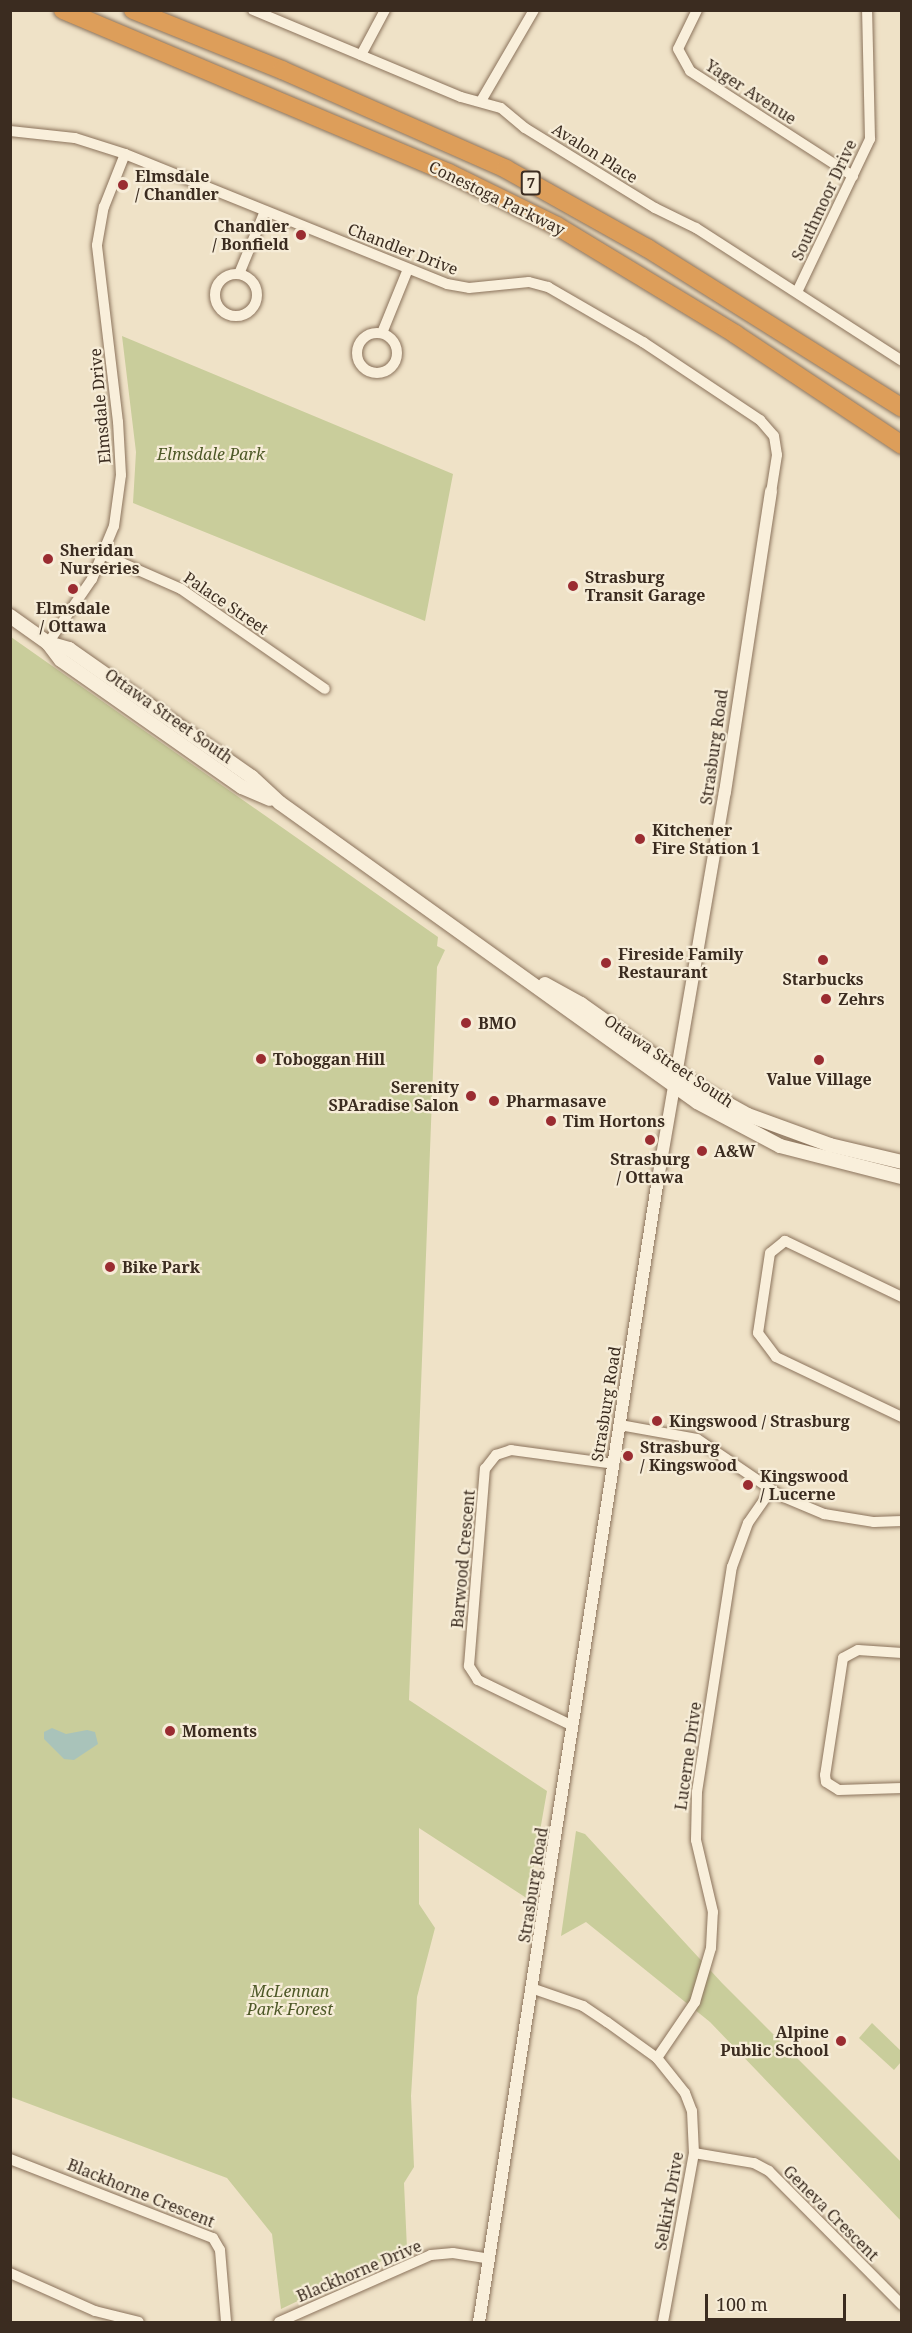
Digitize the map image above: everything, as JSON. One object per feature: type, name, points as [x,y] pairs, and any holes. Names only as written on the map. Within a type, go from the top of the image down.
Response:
[{"type":"highway","name":"Conestoga Parkway","points":[[63,10],[449,173],[557,226],[735,334],[902,445]]},
{"type":"highway","name":"Conestoga Parkway","points":[[133,10],[282,70],[506,170],[647,248],[902,408]]},
{"type":"main road","name":"Ottawa Street South","points":[[10,616],[48,643],[61,660],[232,780],[280,803],[673,1085],[730,1122],[780,1146],[902,1177]]},
{"type":"main road","name":"Ottawa Street South","points":[[503,962],[581,1004],[676,1070],[748,1115],[831,1145],[902,1162]]},
{"type":"street","name":"Avalon Place","points":[[253,10],[461,97],[501,108],[545,140],[797,292],[902,362]]},
{"type":"street","points":[[362,55],[386,10]]},
{"type":"street","points":[[482,101],[534,10]]},
{"type":"street","name":"Yager Avenue","points":[[697,10],[678,49],[690,71],[853,176]]},
{"type":"street","name":"Southmoor Drive","points":[[797,292],[870,139],[872,119],[867,10]]},
{"type":"street","name":"Chandler Drive","points":[[10,130],[75,138],[125,154],[408,269],[461,288],[522,282],[542,285],[643,342],[760,420],[774,436],[777,455],[771,492]]},
{"type":"street","name":"Elmsdale Drive","points":[[48,643],[104,555],[114,526],[121,476],[97,245],[104,207],[125,154]]},
{"type":"street","points":[[239,274],[266,211]]},
{"type":"street","points":[[382,333],[408,269]]},
{"type":"street","points":[[239,274],[252,281],[258,295],[251,311],[233,317],[219,308],[214,293],[223,278],[239,274]]},
{"type":"street","name":"Strasburg Road","points":[[479,2322],[534,1989],[673,1085],[725,792],[771,492]]},
{"type":"street","name":"Palace Street","points":[[104,555],[181,589],[325,690]]},
{"type":"street","points":[[902,1297],[785,1241],[770,1253],[758,1333],[776,1357],[902,1417]]},
{"type":"street","points":[[620,1425],[697,1439],[771,1490],[824,1514],[874,1522],[902,1521]]},
{"type":"street","name":"Barwood Crescent","points":[[573,1726],[478,1680],[469,1666],[485,1469],[496,1455],[511,1450],[614,1464]]},
{"type":"street","name":"Lucerne Drive","points":[[657,2058],[695,2002],[709,1958],[713,1912],[696,1840],[697,1792],[732,1567],[748,1523],[771,1490]]},
{"type":"street","points":[[902,1653],[853,1650],[843,1658],[825,1775],[826,1782],[838,1790],[902,1788]]},
{"type":"street","name":"Selkirk Drive","points":[[534,1989],[583,2006],[657,2058],[685,2093],[692,2111],[694,2153],[663,2322]]},
{"type":"street","name":"Geneva Crescent","points":[[694,2153],[754,2163],[769,2171],[902,2305]]},
{"type":"street","name":"Blackhorne Crescent","points":[[10,2159],[213,2238],[220,2250],[226,2322]]},
{"type":"street","name":"Blackhorne Drive","points":[[279,2322],[430,2256],[453,2253],[489,2259]]},
{"type":"street","points":[[10,2273],[95,2311],[139,2322]]},
{"type":"green space","name":"Elmsdale Park","points":[[122,336],[453,474],[425,621],[133,503],[136,452]]},
{"type":"green space","name":"McLennan Park Forest","points":[[11,637],[438,937],[437,946],[445,950],[437,967],[409,1700],[547,1791],[528,1899],[419,1828],[419,1904],[435,1928],[417,1997],[411,2096],[414,2167],[404,2183],[407,2249],[281,2309],[272,2234],[227,2178],[11,2097]]},
{"type":"green space","points":[[576,1831],[585,1834],[722,1983],[901,2162],[901,2221],[710,2022],[586,1922],[561,1936]]},
{"type":"green space","points":[[872,2023],[901,2051],[901,2062],[894,2070],[859,2038]]},
{"type":"water","points":[[52,1728],[66,1734],[87,1730],[95,1732],[98,1744],[74,1760],[64,1759],[44,1739],[44,1732]]},
{"type":"place","name":"Elmsdale / Chandler","points":[[123,185]]},
{"type":"place","name":"Chandler / Bonfield","points":[[301,235]]},
{"type":"place","name":"Sheridan Nurseries","points":[[48,559]]},
{"type":"place","name":"Strasburg Transit Garage","points":[[573,586]]},
{"type":"place","name":"Elmsdale / Ottawa","points":[[73,589]]},
{"type":"place","name":"Kitchener Fire Station 1","points":[[640,839]]},
{"type":"place","name":"Starbucks","points":[[823,960]]},
{"type":"place","name":"Fireside Family Restaurant","points":[[606,963]]},
{"type":"place","name":"Zehrs","points":[[826,999]]},
{"type":"place","name":"BMO","points":[[466,1023]]},
{"type":"place","name":"Toboggan Hill","points":[[261,1059]]},
{"type":"place","name":"Value Village","points":[[819,1060]]},
{"type":"place","name":"Serenity SPAradise Salon","points":[[471,1096]]},
{"type":"place","name":"Pharmasave","points":[[494,1101]]},
{"type":"place","name":"Tim Hortons","points":[[551,1121]]},
{"type":"place","name":"Strasburg / Ottawa","points":[[650,1140]]},
{"type":"place","name":"A&W","points":[[702,1151]]},
{"type":"place","name":"Bike Park","points":[[110,1267]]},
{"type":"place","name":"Kingswood / Strasburg","points":[[657,1421]]},
{"type":"place","name":"Strasburg / Kingswood","points":[[628,1456]]},
{"type":"place","name":"Kingswood / Lucerne","points":[[748,1485]]},
{"type":"place","name":"Moments","points":[[170,1731]]},
{"type":"place","name":"Alpine Public School","points":[[841,2041]]}]
